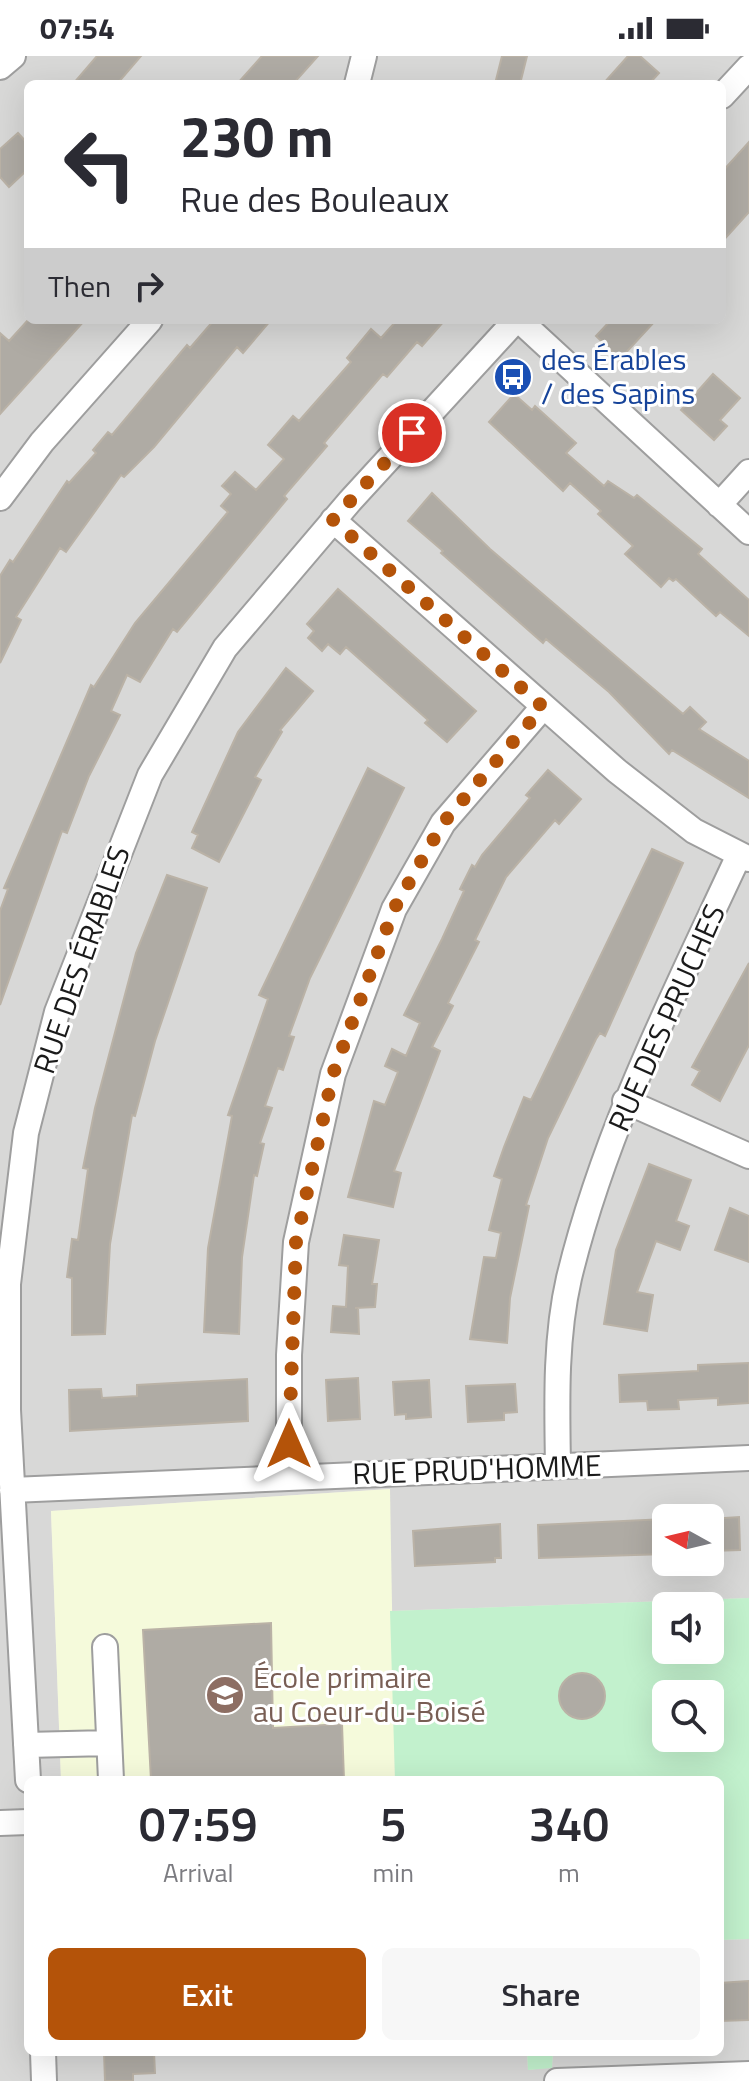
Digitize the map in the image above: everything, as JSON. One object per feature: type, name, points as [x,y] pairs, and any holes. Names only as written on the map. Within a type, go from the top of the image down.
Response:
[{"type":"street","points":[[0,67],[13,56]]},
{"type":"street","points":[[358,80],[364,56]]},
{"type":"street","points":[[726,92],[749,67]]},
{"type":"street","points":[[0,498],[42,442],[146,324]]},
{"type":"street","name":"RUE DES ÉRABLES","points":[[28,1776],[12,1490],[7,1214],[57,1012],[150,775],[225,648],[333,520],[514,324]]},
{"type":"street","points":[[522,324],[749,532]]},
{"type":"street","points":[[719,505],[749,472]]},
{"type":"street","points":[[333,520],[543,707],[694,831],[744,857]]},
{"type":"street","points":[[289,1477],[289,1355],[296,1242],[333,1074],[394,909],[408,884],[443,823],[543,707]]},
{"type":"street","name":"RUE DES PRUCHES","points":[[558,1466],[557,1379],[569,1280],[625,1101],[744,857]]},
{"type":"street","points":[[625,1101],[749,1156]]},
{"type":"street","name":"RUE PRUD'HOMME","points":[[12,1490],[749,1458]]},
{"type":"street","points":[[105,1647],[111,1776]]},
{"type":"street","points":[[26,1745],[109,1743]]},
{"type":"street","points":[[0,1823],[24,1822]]},
{"type":"street","points":[[43,2056],[44,2081]]},
{"type":"street","points":[[557,2081],[749,2074]]},
{"type":"shaded area","points":[[0,56],[749,56],[749,1598],[724,1599],[724,1592],[652,1592],[652,1602],[390,1611],[390,1489],[51,1511],[61,1776],[24,1776],[24,2056],[527,2056],[528,2070],[552,2067],[553,2056],[724,2056],[724,1940],[749,1939],[749,2081],[0,2081]]},
{"type":"shaded area","name":"École primaire au Coeur‑du‑Boisé","points":[[390,1489],[395,1776],[61,1776],[51,1511]]},
{"type":"shaded area","points":[[749,1598],[749,1939],[724,1940],[724,1776],[395,1776],[390,1611],[652,1602],[652,1664],[724,1664],[724,1599]]},
{"type":"shaded area","points":[[527,2056],[553,2056],[552,2068],[528,2070]]},
{"type":"building","points":[[97,56],[141,56],[120,80],[76,80]]},
{"type":"building","points":[[262,56],[318,56],[297,80],[241,80]]},
{"type":"building","points":[[502,56],[527,56],[521,80],[496,80]]},
{"type":"building","points":[[628,56],[640,56],[659,73],[653,80],[607,80]]},
{"type":"building","points":[[18,133],[24,140],[24,173],[9,187],[0,177],[0,149]]},
{"type":"building","points":[[749,142],[749,212],[726,238],[726,168]]},
{"type":"building","points":[[24,324],[81,324],[0,414],[0,333],[9,341]]},
{"type":"building","points":[[211,324],[268,324],[243,353],[237,347],[154,447],[124,477],[121,475],[66,552],[60,548],[16,617],[21,620],[0,663],[0,576],[10,560],[13,562],[67,481],[69,483],[96,453],[93,450],[108,432],[112,435],[187,345],[190,348]]},
{"type":"building","points":[[393,324],[441,324],[422,346],[417,342],[387,377],[383,374],[324,443],[327,446],[284,496],[287,499],[177,632],[173,629],[140,682],[127,675],[111,711],[120,715],[89,776],[67,833],[62,831],[0,1005],[0,911],[8,889],[4,888],[91,685],[94,687],[135,623],[228,512],[221,506],[231,494],[222,486],[235,472],[256,490],[284,459],[268,445],[293,416],[299,421],[351,362],[347,358],[371,329],[381,338]]},
{"type":"building","points":[[607,324],[652,324],[620,359],[596,336]]},
{"type":"building","points":[[713,374],[740,398],[720,420],[727,426],[714,440],[681,410]]},
{"type":"building","points":[[514,394],[532,410],[535,406],[576,443],[566,453],[604,486],[608,481],[634,498],[637,495],[702,549],[698,554],[749,600],[749,636],[720,612],[716,616],[676,579],[673,581],[669,578],[661,587],[625,554],[633,546],[598,514],[601,511],[570,483],[563,491],[489,422]]},
{"type":"building","points":[[432,493],[490,549],[683,714],[690,707],[706,722],[699,729],[749,761],[749,798],[672,750],[669,754],[609,692],[546,639],[543,643],[441,553],[443,551],[408,521]]},
{"type":"building","points":[[338,589],[476,711],[447,742],[425,723],[428,720],[346,647],[340,654],[328,644],[322,651],[308,638],[314,631],[307,624]]},
{"type":"building","points":[[286,668],[313,691],[280,730],[282,732],[255,777],[261,780],[219,862],[192,848],[198,835],[192,832],[238,732]]},
{"type":"building","points":[[368,768],[404,788],[310,978],[289,1036],[294,1037],[283,1070],[278,1068],[265,1106],[272,1108],[260,1143],[264,1144],[257,1176],[254,1175],[242,1257],[239,1334],[204,1332],[208,1248],[232,1116],[228,1115],[268,999],[259,995]]},
{"type":"building","points":[[548,770],[581,799],[559,824],[555,820],[506,877],[475,940],[479,942],[448,1003],[453,1006],[432,1047],[440,1051],[394,1171],[401,1173],[393,1207],[348,1197],[374,1101],[385,1105],[398,1072],[385,1066],[392,1049],[406,1056],[420,1023],[404,1015],[464,891],[460,889],[472,865],[475,867],[530,798],[526,795]]},
{"type":"building","points":[[652,849],[683,863],[605,1036],[600,1033],[596,1039],[548,1138],[526,1205],[529,1206],[510,1298],[507,1343],[470,1339],[484,1257],[496,1258],[501,1233],[489,1230],[502,1179],[494,1176],[504,1147],[524,1097],[531,1100]]},
{"type":"building","points":[[167,875],[207,888],[155,1041],[135,1116],[132,1115],[110,1244],[105,1334],[72,1335],[72,1278],[67,1277],[72,1239],[78,1240],[88,1169],[83,1168],[95,1108],[136,953]]},
{"type":"building","points":[[749,963],[749,1045],[720,1101],[692,1085],[700,1071],[692,1067]]},
{"type":"building","points":[[649,1164],[691,1180],[676,1221],[689,1226],[680,1250],[656,1241],[637,1292],[653,1295],[647,1331],[604,1324],[616,1250]]},
{"type":"building","points":[[730,1208],[749,1216],[749,1262],[715,1250]]},
{"type":"building","points":[[344,1235],[379,1240],[372,1284],[377,1284],[375,1307],[355,1308],[358,1308],[359,1334],[331,1332],[333,1306],[346,1307],[348,1266],[339,1265]]},
{"type":"building","points":[[749,1363],[749,1403],[718,1405],[718,1398],[678,1400],[679,1409],[648,1410],[647,1401],[620,1402],[619,1375],[698,1371],[698,1365]]},
{"type":"building","points":[[358,1378],[360,1419],[328,1421],[326,1380]]},
{"type":"building","points":[[247,1379],[248,1421],[70,1431],[69,1390],[101,1389],[102,1398],[137,1396],[137,1385]]},
{"type":"building","points":[[429,1380],[431,1417],[406,1419],[406,1414],[395,1415],[393,1382]]},
{"type":"building","points":[[515,1384],[517,1412],[504,1413],[504,1420],[468,1422],[466,1386]]},
{"type":"building","points":[[739,1517],[740,1550],[724,1551],[724,1518]]},
{"type":"building","points":[[652,1520],[652,1554],[539,1558],[538,1525]]},
{"type":"building","points":[[500,1524],[501,1558],[495,1558],[495,1562],[415,1566],[413,1531]]},
{"type":"building","points":[[271,1623],[273,1728],[342,1724],[344,1776],[151,1776],[143,1630]]},
{"type":"building","points":[[582,1673],[598,1680],[605,1696],[598,1712],[582,1719],[566,1712],[559,1696],[566,1680]]},
{"type":"building","points":[[749,1981],[749,2020],[724,2021],[724,1983]]},
{"type":"building","points":[[104,2056],[154,2056],[155,2073],[133,2074],[133,2081],[105,2081]]},
{"type":"place","name":"des Érables / des Sapins","points":[[513,377]]},
{"type":"place","name":"École primaire au Coeur‑du‑Boisé","points":[[225,1695]]},
{"type":"route","points":[[289,1444],[289,1355],[296,1242],[333,1074],[394,909],[443,823],[543,707],[333,520],[412,433]]}]
